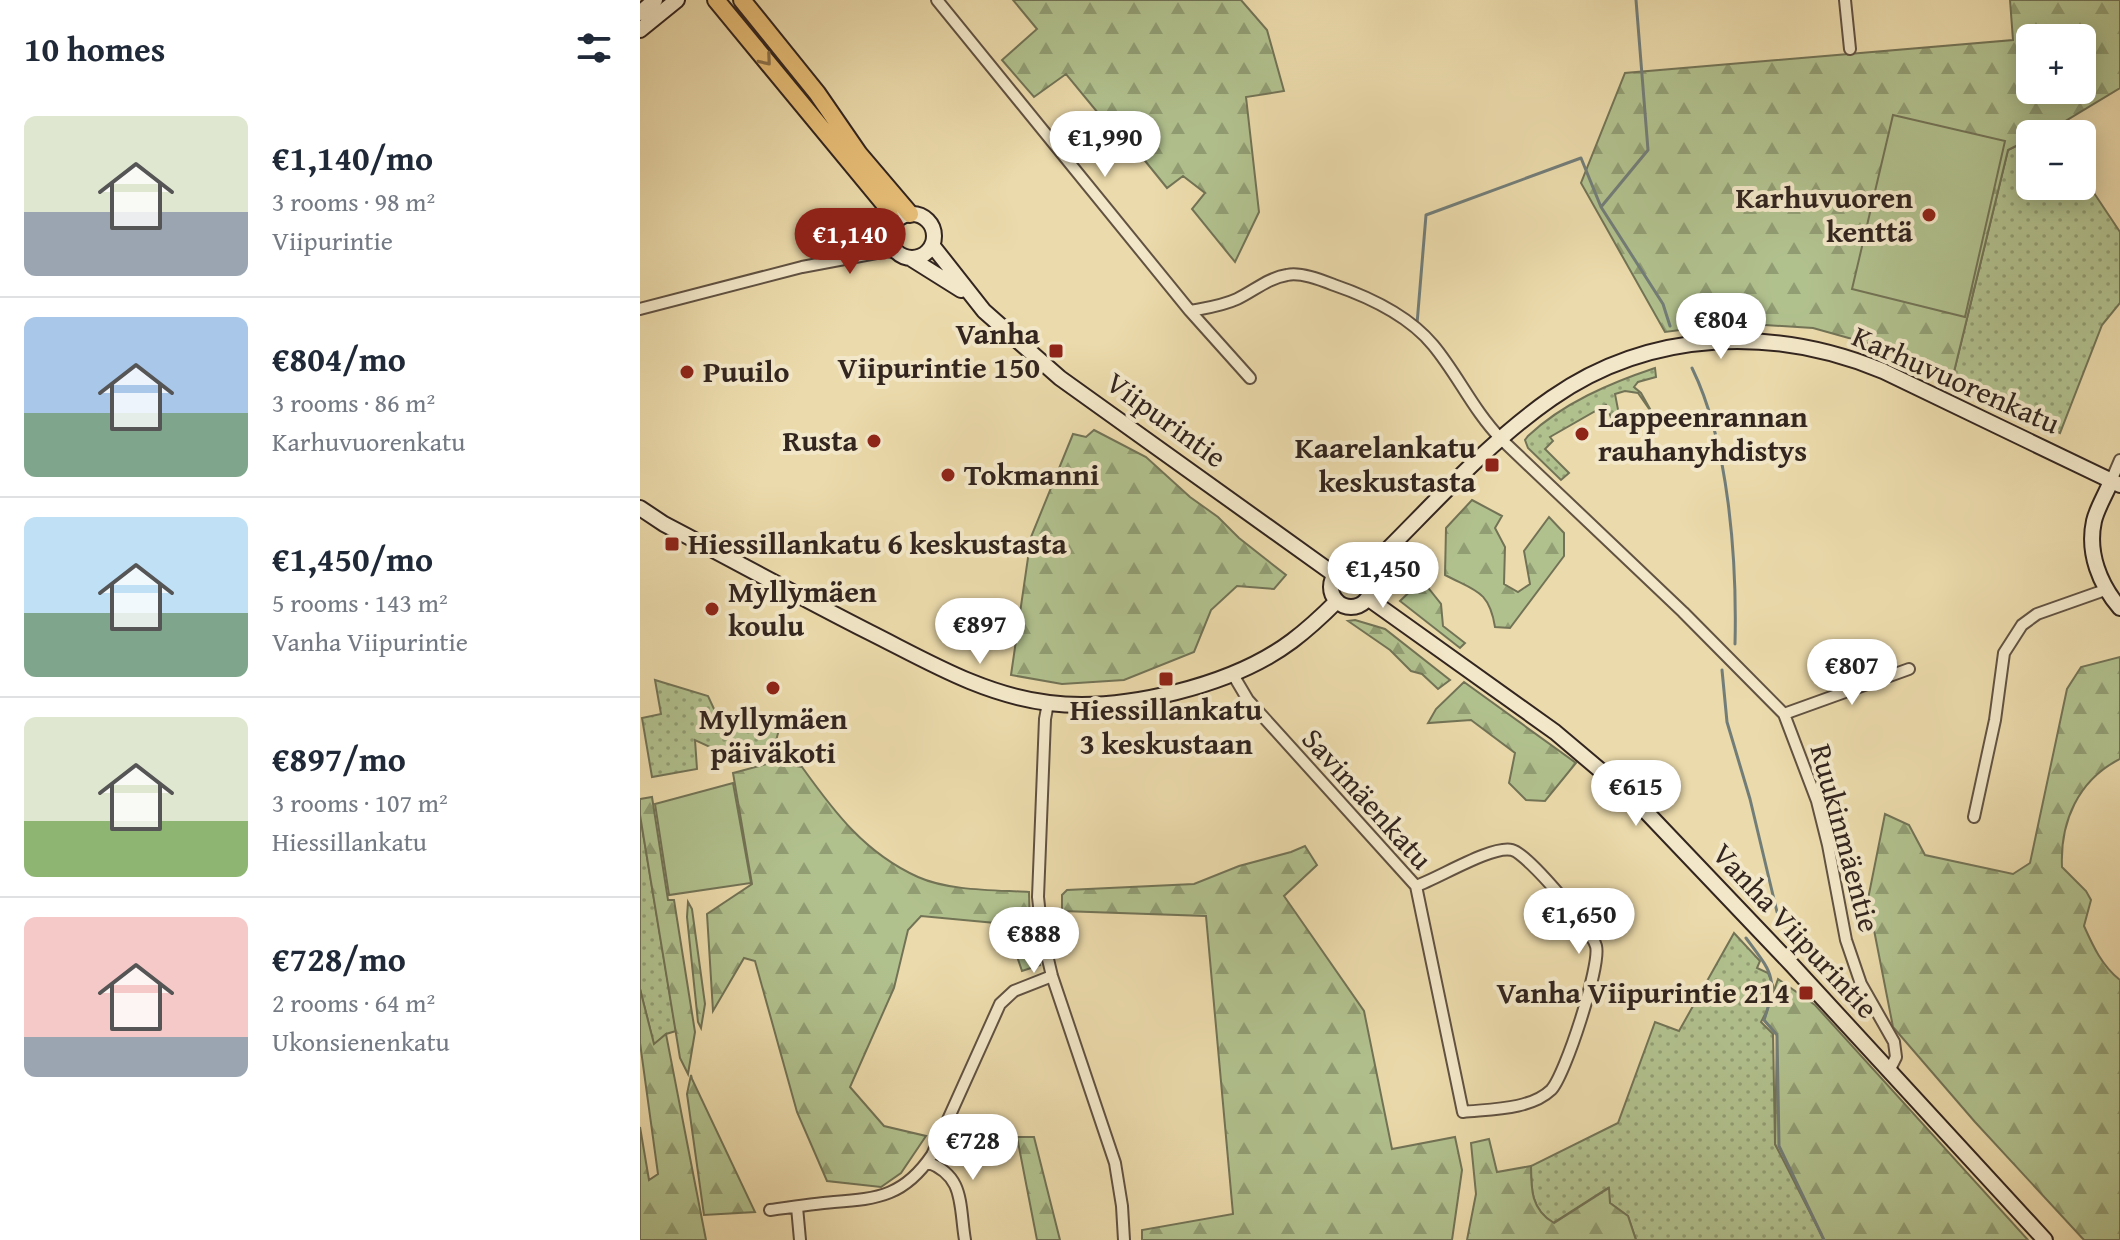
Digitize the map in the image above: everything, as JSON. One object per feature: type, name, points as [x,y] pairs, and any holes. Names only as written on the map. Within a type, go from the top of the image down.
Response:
[{"type":"main road","points":[[716,0],[886,206],[892,228]]},
{"type":"main road","points":[[742,0],[817,93],[859,154],[910,214]]},
{"type":"street","points":[[640,13],[655,0]]},
{"type":"street","points":[[640,30],[677,0]]},
{"type":"street","points":[[937,0],[1190,311],[1250,378]]},
{"type":"street","points":[[1845,0],[1850,49]]},
{"type":"street","points":[[640,309],[802,267],[887,251],[919,257],[932,245],[932,226],[923,217],[903,216],[873,243],[802,267]]},
{"type":"street","points":[[892,228],[890,239],[904,256]]},
{"type":"street","name":"Viipurintie","points":[[932,245],[973,299],[1020,345],[1060,378],[1335,575]]},
{"type":"street","name":"Viipurintie","points":[[904,256],[973,299]]},
{"type":"street","name":"Ruukinmäentie","points":[[1190,311],[1236,299],[1270,280],[1290,274],[1318,279],[1351,291],[1386,308],[1413,326],[1433,344],[1478,415],[1784,714],[1817,801],[1846,940],[1861,984],[1894,1042],[1896,1057],[1889,1071]]},
{"type":"street","name":"Karhuvuorenkatu","points":[[1365,572],[1501,439],[1552,398],[1614,365],[1694,343],[1772,341],[1812,347],[1872,366],[2116,483]]},
{"type":"street","points":[[2120,460],[2116,483],[2094,520],[2093,541],[2105,590],[2120,608]]},
{"type":"street","points":[[640,508],[664,524],[969,683],[1048,703],[1099,705],[1140,701],[1232,673],[1290,643],[1337,601]]},
{"type":"street","points":[[1353,567],[1365,572],[1371,585],[1369,599],[1350,607],[1337,601],[1331,588],[1335,575],[1340,570],[1353,567]]},
{"type":"street","points":[[1974,817],[1995,720],[2004,653],[2022,625],[2037,614],[2105,590]]},
{"type":"street","name":"Vanha Viipurintie","points":[[1369,599],[1555,732],[1606,773],[1666,831],[2045,1240]]},
{"type":"street","points":[[1784,714],[1909,669]]},
{"type":"street","name":"Savimäenkatu","points":[[1232,673],[1237,685],[1257,711],[1416,886],[1463,1112],[1528,1103],[1550,1091],[1559,1078],[1595,970],[1596,947],[1587,929],[1529,861],[1511,850],[1483,855],[1416,886]]},
{"type":"street","points":[[1048,703],[1038,897],[1042,934],[1052,976],[1108,1138],[1122,1206],[1124,1240]]},
{"type":"street","points":[[770,1210],[886,1196],[909,1183],[927,1162],[1000,1004],[1014,991],[1052,976]]},
{"type":"street","points":[[927,1162],[950,1173],[956,1183],[965,1240]]},
{"type":"street","points":[[797,1207],[800,1240]]},
{"type":"green space","points":[[1013,0],[1241,0],[1267,30],[1284,91],[1246,97],[1259,212],[1235,262],[1192,209],[1205,193],[1183,176],[1167,188],[1108,115],[1103,119],[1066,74],[1034,97],[1002,60],[1037,29]]},
{"type":"green space","points":[[2010,0],[2120,0],[2120,88],[2096,102],[2096,24],[2016,24],[2016,104],[2093,104],[2067,120],[2016,120],[2016,146],[2008,150],[1952,380],[1888,349],[1813,328],[1734,323],[1665,332],[1581,183],[1625,73],[2013,40]]},
{"type":"green space","name":"Karhuvuoren kenttä","points":[[1893,115],[2005,141],[1965,317],[1852,289]]},
{"type":"green space","points":[[2016,146],[2016,200],[2096,200],[2096,196],[2120,232],[2120,303],[2102,325],[2060,433],[1952,380],[2008,150]]},
{"type":"green space","points":[[1655,368],[1656,377],[1638,382],[1634,387],[1654,416],[1638,393],[1625,391],[1615,394],[1621,425],[1615,427],[1606,405],[1550,437],[1553,441],[1545,449],[1569,473],[1561,480],[1528,448],[1525,440],[1528,436],[1556,414],[1604,387]]},
{"type":"green space","points":[[1094,430],[1146,457],[1286,575],[1274,589],[1237,586],[1211,610],[1194,652],[1124,680],[1062,684],[1011,675],[1031,537],[1073,434],[1086,437]]},
{"type":"green space","points":[[1472,500],[1502,516],[1495,528],[1505,547],[1504,584],[1518,592],[1530,584],[1524,551],[1549,517],[1564,533],[1564,556],[1510,628],[1495,627],[1489,606],[1479,593],[1445,575],[1446,528]]},
{"type":"green space","points":[[1422,580],[1441,604],[1443,626],[1465,643],[1460,648],[1400,601]]},
{"type":"green space","points":[[1355,620],[1385,629],[1450,680],[1438,689],[1348,621]]},
{"type":"green space","points":[[2120,657],[2120,759],[2093,778],[2074,804],[2062,850],[2062,867],[2091,900],[2084,926],[2103,962],[2120,980],[2120,1240],[2084,1240],[1893,1027],[1874,930],[1863,924],[1885,814],[1909,825],[1925,855],[2013,874],[2030,863],[2067,689],[2081,667]]},
{"type":"green space","points":[[655,680],[708,696],[714,709],[739,720],[760,716],[780,726],[774,748],[736,759],[695,740],[697,769],[652,777],[642,718],[661,714]]},
{"type":"green space","points":[[1464,682],[1576,763],[1545,801],[1526,800],[1509,783],[1515,753],[1471,720],[1428,723],[1436,709]]},
{"type":"green space","points":[[774,762],[802,767],[852,830],[882,856],[918,877],[958,887],[1029,892],[1030,930],[1040,965],[1022,971],[1006,924],[921,916],[908,930],[894,988],[850,1087],[884,1126],[926,1136],[901,1173],[881,1187],[827,1181],[797,1112],[755,961],[744,958],[713,1011],[707,914],[752,884],[733,773]]},
{"type":"green space","points":[[733,783],[751,883],[669,895],[655,804]]},
{"type":"green space","points":[[652,797],[668,900],[674,900],[695,1032],[688,1074],[680,1058],[640,815],[640,799]]},
{"type":"green space","points":[[640,815],[676,1031],[666,1034],[654,1045],[640,989]]},
{"type":"green space","points":[[1305,846],[1317,865],[1284,896],[1364,1011],[1392,1149],[1455,1137],[1462,1170],[1452,1240],[1142,1240],[1142,1230],[1233,1214],[1206,916],[1062,911],[1062,895],[1067,890],[1194,884],[1239,866]]},
{"type":"green space","points":[[688,902],[692,909],[705,1004],[701,1028],[687,917]]},
{"type":"green space","points":[[1734,933],[1760,961],[1757,968],[1768,973],[1776,993],[1761,1022],[1773,1034],[1775,1144],[1829,1240],[1636,1240],[1628,1216],[1610,1203],[1608,1188],[1553,1223],[1536,1205],[1531,1166],[1618,1123],[1655,1022],[1679,1031]]},
{"type":"green space","points":[[1778,979],[1815,1005],[2028,1240],[1824,1240],[1775,1144],[1777,1035],[1764,1020]]},
{"type":"green space","points":[[640,989],[654,1044],[666,1034],[706,1240],[640,1240],[640,1127],[649,1180],[658,1174],[640,1043]]},
{"type":"green space","points":[[691,1075],[755,1212],[704,1215],[687,1094]]},
{"type":"green space","points":[[1017,1137],[1034,1137],[1060,1240],[1037,1240]]},
{"type":"green space","points":[[1489,1139],[1497,1172],[1531,1166],[1532,1191],[1546,1218],[1554,1223],[1609,1188],[1610,1203],[1628,1216],[1636,1240],[1467,1240],[1476,1194],[1471,1143]]},
{"type":"waterway","points":[[1636,0],[1648,150],[1601,207],[1663,304],[1670,326]]},
{"type":"waterway","points":[[1417,324],[1426,215],[1581,158],[1601,207]]},
{"type":"waterway","points":[[1692,368],[1715,431],[1728,503],[1735,644]]},
{"type":"waterway","points":[[1722,670],[1727,722],[1750,799],[1777,912]]},
{"type":"waterway","points":[[1746,938],[1770,976],[1771,994],[1764,1020],[1777,1035],[1779,1146],[1824,1240]]},
{"type":"place","name":"Karhuvuoren kenttä","points":[[1929,215]]},
{"type":"place","name":"Vanha Viipurintie 150","points":[[1056,351]]},
{"type":"place","name":"Puuilo","points":[[687,372]]},
{"type":"place","name":"Lappeenrannan rauhanyhdistys","points":[[1582,434]]},
{"type":"place","name":"Rusta","points":[[874,441]]},
{"type":"place","name":"Kaarelankatu keskustasta","points":[[1492,465]]},
{"type":"place","name":"Tokmanni","points":[[948,475]]},
{"type":"place","name":"Hiessillankatu 6 keskustasta","points":[[672,544]]},
{"type":"place","name":"Myllymäen koulu","points":[[712,609]]},
{"type":"place","name":"Hiessillankatu 3 keskustaan","points":[[1166,679]]},
{"type":"place","name":"Myllymäen päiväkoti","points":[[773,688]]},
{"type":"place","name":"Vanha Viipurintie 214","points":[[1806,993]]}]
